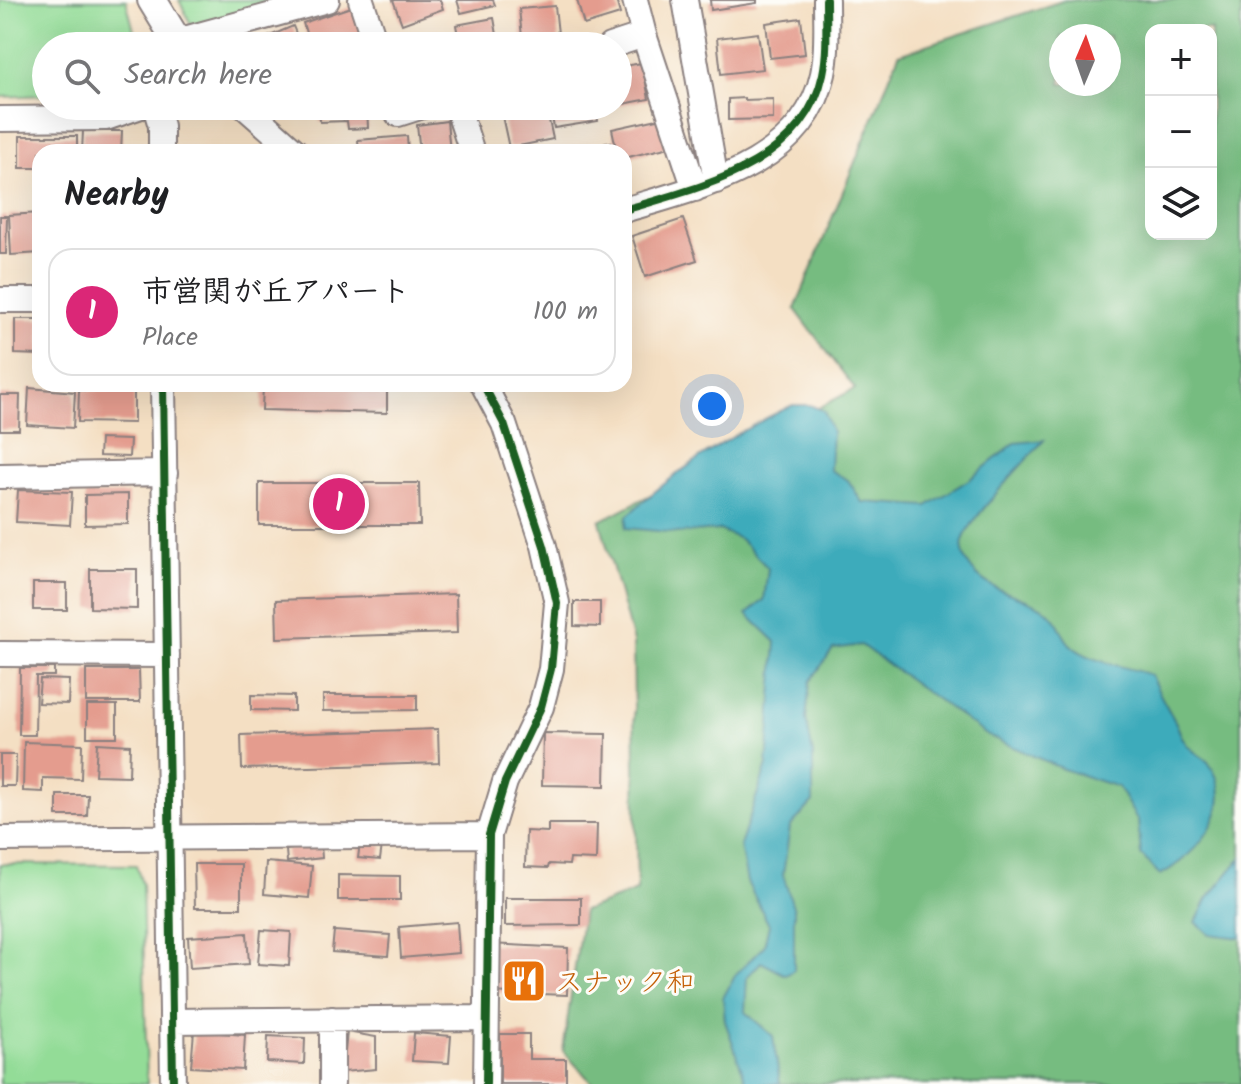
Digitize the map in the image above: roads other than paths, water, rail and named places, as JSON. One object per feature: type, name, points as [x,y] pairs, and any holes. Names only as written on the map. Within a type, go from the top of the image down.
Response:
[{"type":"street","points":[[152,0],[172,32]]},
{"type":"street","points":[[219,32],[327,0]]},
{"type":"street","points":[[361,0],[371,32]]},
{"type":"street","points":[[635,0],[644,35],[705,185]]},
{"type":"street","points":[[685,0],[705,185]]},
{"type":"street","points":[[632,208],[705,185],[776,150],[794,134],[811,105],[822,77],[826,48],[826,0]]},
{"type":"street","points":[[632,39],[644,35]]},
{"type":"street","points":[[0,119],[32,119]]},
{"type":"street","points":[[159,120],[161,144]]},
{"type":"street","points":[[260,120],[287,144]]},
{"type":"street","points":[[462,120],[469,144]]},
{"type":"street","points":[[0,300],[32,300]]},
{"type":"street","points":[[163,392],[173,1084]]},
{"type":"street","points":[[486,1084],[489,835],[505,782],[541,707],[551,669],[557,603],[544,546],[504,424],[487,392]]},
{"type":"street","points":[[0,476],[165,473]]},
{"type":"street","points":[[0,654],[167,655]]},
{"type":"street","points":[[0,839],[489,835]]},
{"type":"street","points":[[172,1021],[485,1018]]},
{"type":"street","points":[[332,1019],[332,1084]]},
{"type":"water","points":[[793,405],[810,405],[824,411],[832,432],[830,470],[848,480],[862,502],[927,506],[970,479],[1015,443],[1044,440],[975,519],[962,545],[965,559],[976,574],[990,585],[1048,612],[1057,621],[1067,641],[1078,651],[1151,675],[1184,740],[1208,762],[1217,778],[1220,795],[1211,827],[1201,842],[1160,875],[1141,855],[1138,821],[1118,787],[1063,769],[988,736],[861,645],[833,649],[810,682],[806,719],[813,754],[813,802],[790,827],[783,875],[794,910],[794,970],[786,975],[761,962],[747,977],[745,1012],[773,1036],[780,1084],[747,1084],[725,1021],[723,998],[736,974],[764,946],[769,925],[747,882],[740,846],[767,765],[776,642],[747,614],[764,600],[768,568],[740,539],[720,530],[679,533],[626,528],[627,516],[685,468],[727,440]]},
{"type":"water","points":[[1241,858],[1241,938],[1209,934],[1196,922],[1208,898]]},
{"type":"place","name":"市営関が丘アパート","points":[[339,504]]},
{"type":"place","name":"スナック和","points":[[524,981]]}]
